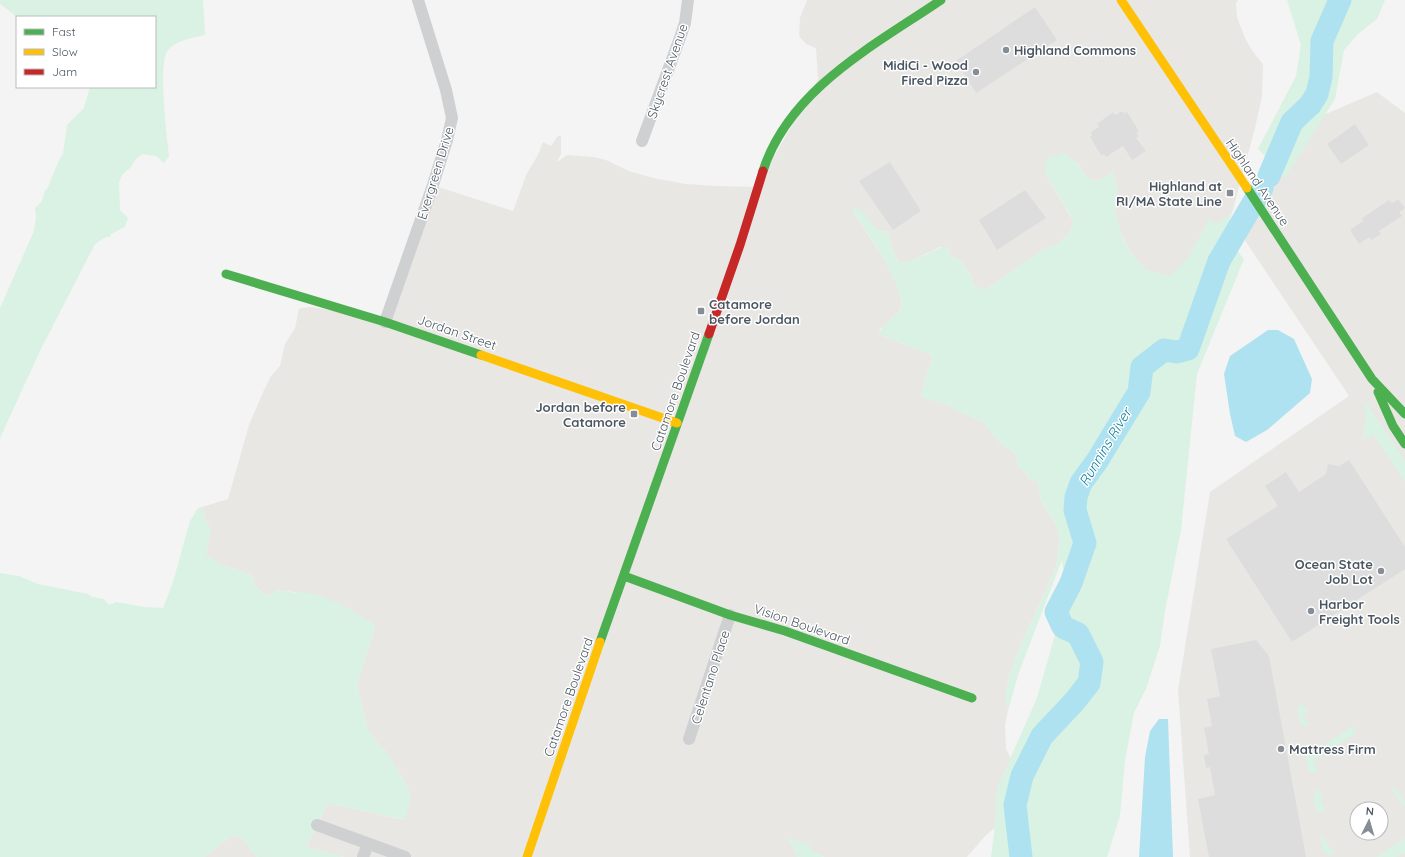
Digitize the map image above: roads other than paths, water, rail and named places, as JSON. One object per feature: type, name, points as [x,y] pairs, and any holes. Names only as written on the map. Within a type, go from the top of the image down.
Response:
[{"type":"street","name":"Evergreen Drive","points":[[385,322],[432,188],[447,140],[452,118],[446,90],[418,0]]},
{"type":"street","name":"Skycrest Avenue","points":[[642,141],[681,35],[688,0]]},
{"type":"street","name":"Catamore Boulevard","points":[[526,857],[740,245],[766,162],[781,133],[799,107],[820,85],[864,52],[941,0]]},
{"type":"street","name":"Highland Avenue","points":[[1121,0],[1255,200],[1372,379],[1393,426],[1405,444]]},
{"type":"street","name":"Jordan Street","points":[[226,274],[385,322],[677,423]]},
{"type":"street","name":"Highland Avenue","points":[[1372,379],[1405,414]]},
{"type":"street","name":"Vision Boulevard","points":[[624,576],[730,614],[785,631],[972,698]]},
{"type":"street","name":"Celentano Place","points":[[689,739],[730,614]]},
{"type":"street","points":[[317,825],[405,857]]},
{"type":"street","points":[[363,857],[368,844]]},
{"type":"water","points":[[1268,330],[1278,330],[1294,339],[1312,379],[1310,393],[1267,430],[1246,442],[1235,436],[1224,374],[1230,356]]},
{"type":"water","points":[[1159,719],[1168,719],[1173,857],[1139,857],[1145,757],[1150,731]]},
{"type":"waterway","name":"Runnins River","points":[[1269,176],[1292,122],[1310,105],[1317,94],[1321,77],[1322,41],[1340,0]]},
{"type":"waterway","name":"Runnins River","points":[[1021,857],[1015,805],[1022,776],[1042,736],[1074,702],[1089,683],[1092,662],[1078,634],[1063,627],[1056,612],[1071,583],[1085,543],[1075,510],[1076,497],[1081,483],[1097,461],[1139,392],[1142,367],[1164,350],[1177,352],[1188,349],[1219,261],[1262,188]]},
{"type":"place","name":"Highland Commons","points":[[1006,50]]},
{"type":"place","name":"MidiCi - Wood Fired Pizza","points":[[976,72]]},
{"type":"place","name":"Highland at RI/MA State Line","points":[[1230,193]]},
{"type":"place","name":"Catamore before Jordan","points":[[701,311]]},
{"type":"place","name":"Jordan before Catamore","points":[[634,414]]},
{"type":"place","name":"Ocean State Job Lot","points":[[1381,571]]},
{"type":"place","name":"Harbor Freight Tools","points":[[1311,611]]},
{"type":"place","name":"Mattress Firm","points":[[1281,749]]}]
